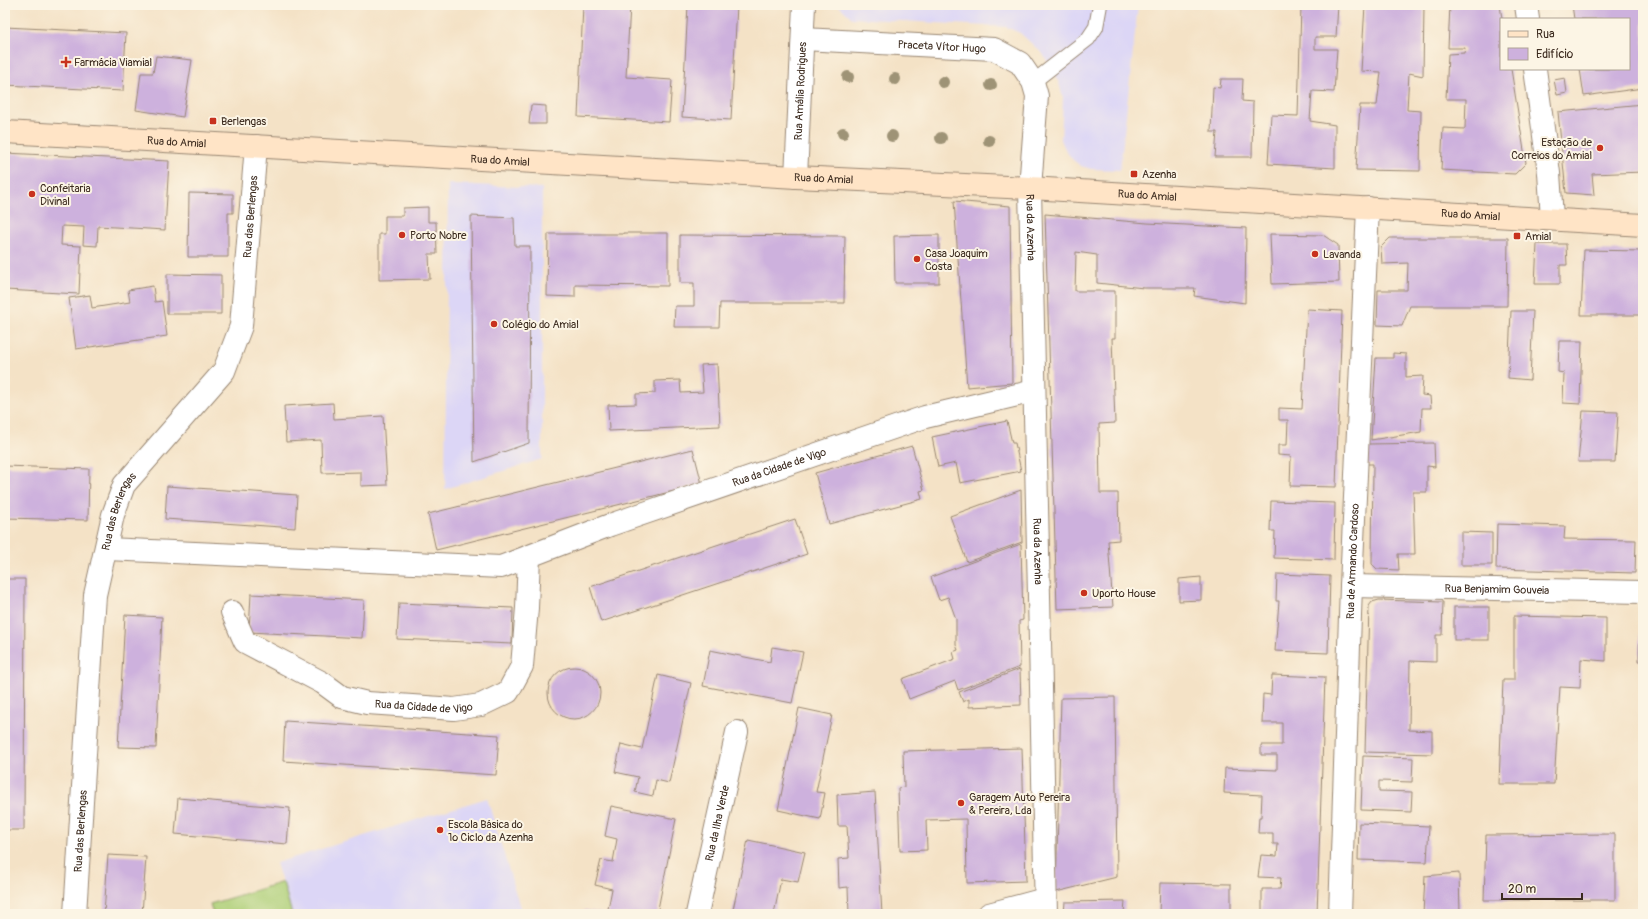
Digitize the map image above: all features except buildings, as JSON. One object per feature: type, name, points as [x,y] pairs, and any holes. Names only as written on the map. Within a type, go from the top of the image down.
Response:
[{"type":"main road","name":"Rua do Amial","points":[[5,132],[796,177],[1030,188],[1552,218],[1643,225]]},
{"type":"street","name":"Rua Amália Rodrigues","points":[[796,177],[804,5]]},
{"type":"street","points":[[1526,5],[1528,18]]},
{"type":"street","name":"Praceta Vítor Hugo","points":[[803,39],[994,49],[1020,63],[1033,82],[1037,96],[1030,188]]},
{"type":"street","points":[[1535,70],[1549,173],[1552,218]]},
{"type":"street","name":"Rua das Berlengas","points":[[75,914],[95,596],[107,549],[113,515],[124,485],[224,370],[241,326],[256,146]]},
{"type":"street","name":"Rua da Azenha","points":[[1030,188],[1046,907]]},
{"type":"street","name":"Rua de Armando Cardoso","points":[[1340,914],[1351,586],[1368,208]]},
{"type":"street","name":"Rua da Cidade de Vigo","points":[[107,549],[501,567],[610,525],[925,417],[1034,392]]},
{"type":"street","name":"Rua da Cidade de Vigo","points":[[232,612],[245,642],[323,683],[342,697],[367,703],[454,709],[482,705],[508,692],[522,666],[527,608],[529,556]]},
{"type":"street","name":"Rua Benjamim Gouveia","points":[[1351,586],[1643,592]]},
{"type":"street","name":"Rua da Ilha Verde","points":[[697,914],[737,732]]},
{"type":"street","points":[[989,914],[1046,907]]},
{"type":"lane","points":[[1033,82],[1088,39],[1096,27],[1100,5]]},
{"type":"shaded area","points":[[838,5],[1138,5],[1120,170],[1091,169],[1081,166],[1073,160],[1066,151],[1061,140],[1063,98],[1059,83],[1043,54],[1020,33],[1006,27],[852,18]]},
{"type":"shaded area","name":"Colégio do Amial","points":[[448,184],[542,188],[542,459],[445,489]]},
{"type":"shaded area","name":"Escola Básica do 1º Ciclo da Azenha","points":[[487,798],[522,914],[292,914],[276,863]]},
{"type":"green space","points":[[283,882],[292,914],[213,914],[210,904]]},
{"type":"place","name":"Farmácia Viamial","points":[[66,62]]},
{"type":"place","name":"Berlengas","points":[[213,121]]},
{"type":"place","name":"Estação de Correios do Amial","points":[[1600,148]]},
{"type":"place","name":"Azenha","points":[[1134,174]]},
{"type":"place","name":"Confeitaria Divinal","points":[[32,194]]},
{"type":"place","name":"Porto Nobre","points":[[402,235]]},
{"type":"place","name":"Amial","points":[[1517,236]]},
{"type":"place","name":"Lavanda","points":[[1315,254]]},
{"type":"place","name":"Casa Joaquim Costa","points":[[917,259]]},
{"type":"place","name":"Colégio do Amial","points":[[494,324]]},
{"type":"place","name":"Uporto House","points":[[1084,593]]},
{"type":"place","name":"Garagem Auto Pereira & Pereira, Lda","points":[[961,803]]},
{"type":"place","name":"Escola Básica do 1º Ciclo da Azenha","points":[[440,830]]}]
